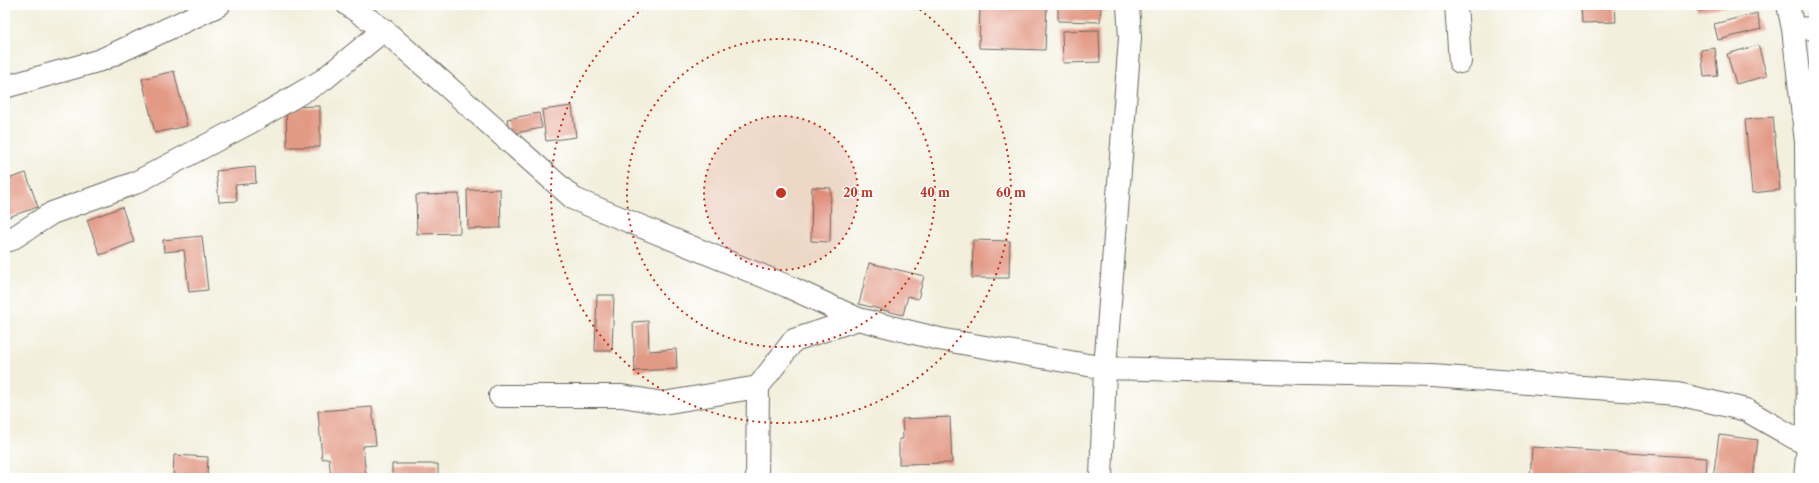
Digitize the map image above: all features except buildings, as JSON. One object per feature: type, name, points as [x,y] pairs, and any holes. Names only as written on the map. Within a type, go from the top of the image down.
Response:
[{"type":"street","points":[[5,87],[101,60],[219,5]]},
{"type":"street","points":[[348,5],[384,30],[574,199],[787,286],[858,319],[939,339],[1105,368],[1432,376],[1678,394],[1746,410],[1811,447]]},
{"type":"street","points":[[1101,478],[1105,368],[1130,38],[1128,5]]},
{"type":"street","points":[[1456,5],[1460,62]]},
{"type":"street","points":[[1788,5],[1804,29],[1811,447],[1805,478]]},
{"type":"street","points":[[5,241],[10,240],[52,212],[135,183],[250,122],[323,80],[384,30]]},
{"type":"street","points":[[757,478],[758,387],[794,340],[858,319]]},
{"type":"street","points":[[500,396],[622,396],[663,403],[758,387]]}]
